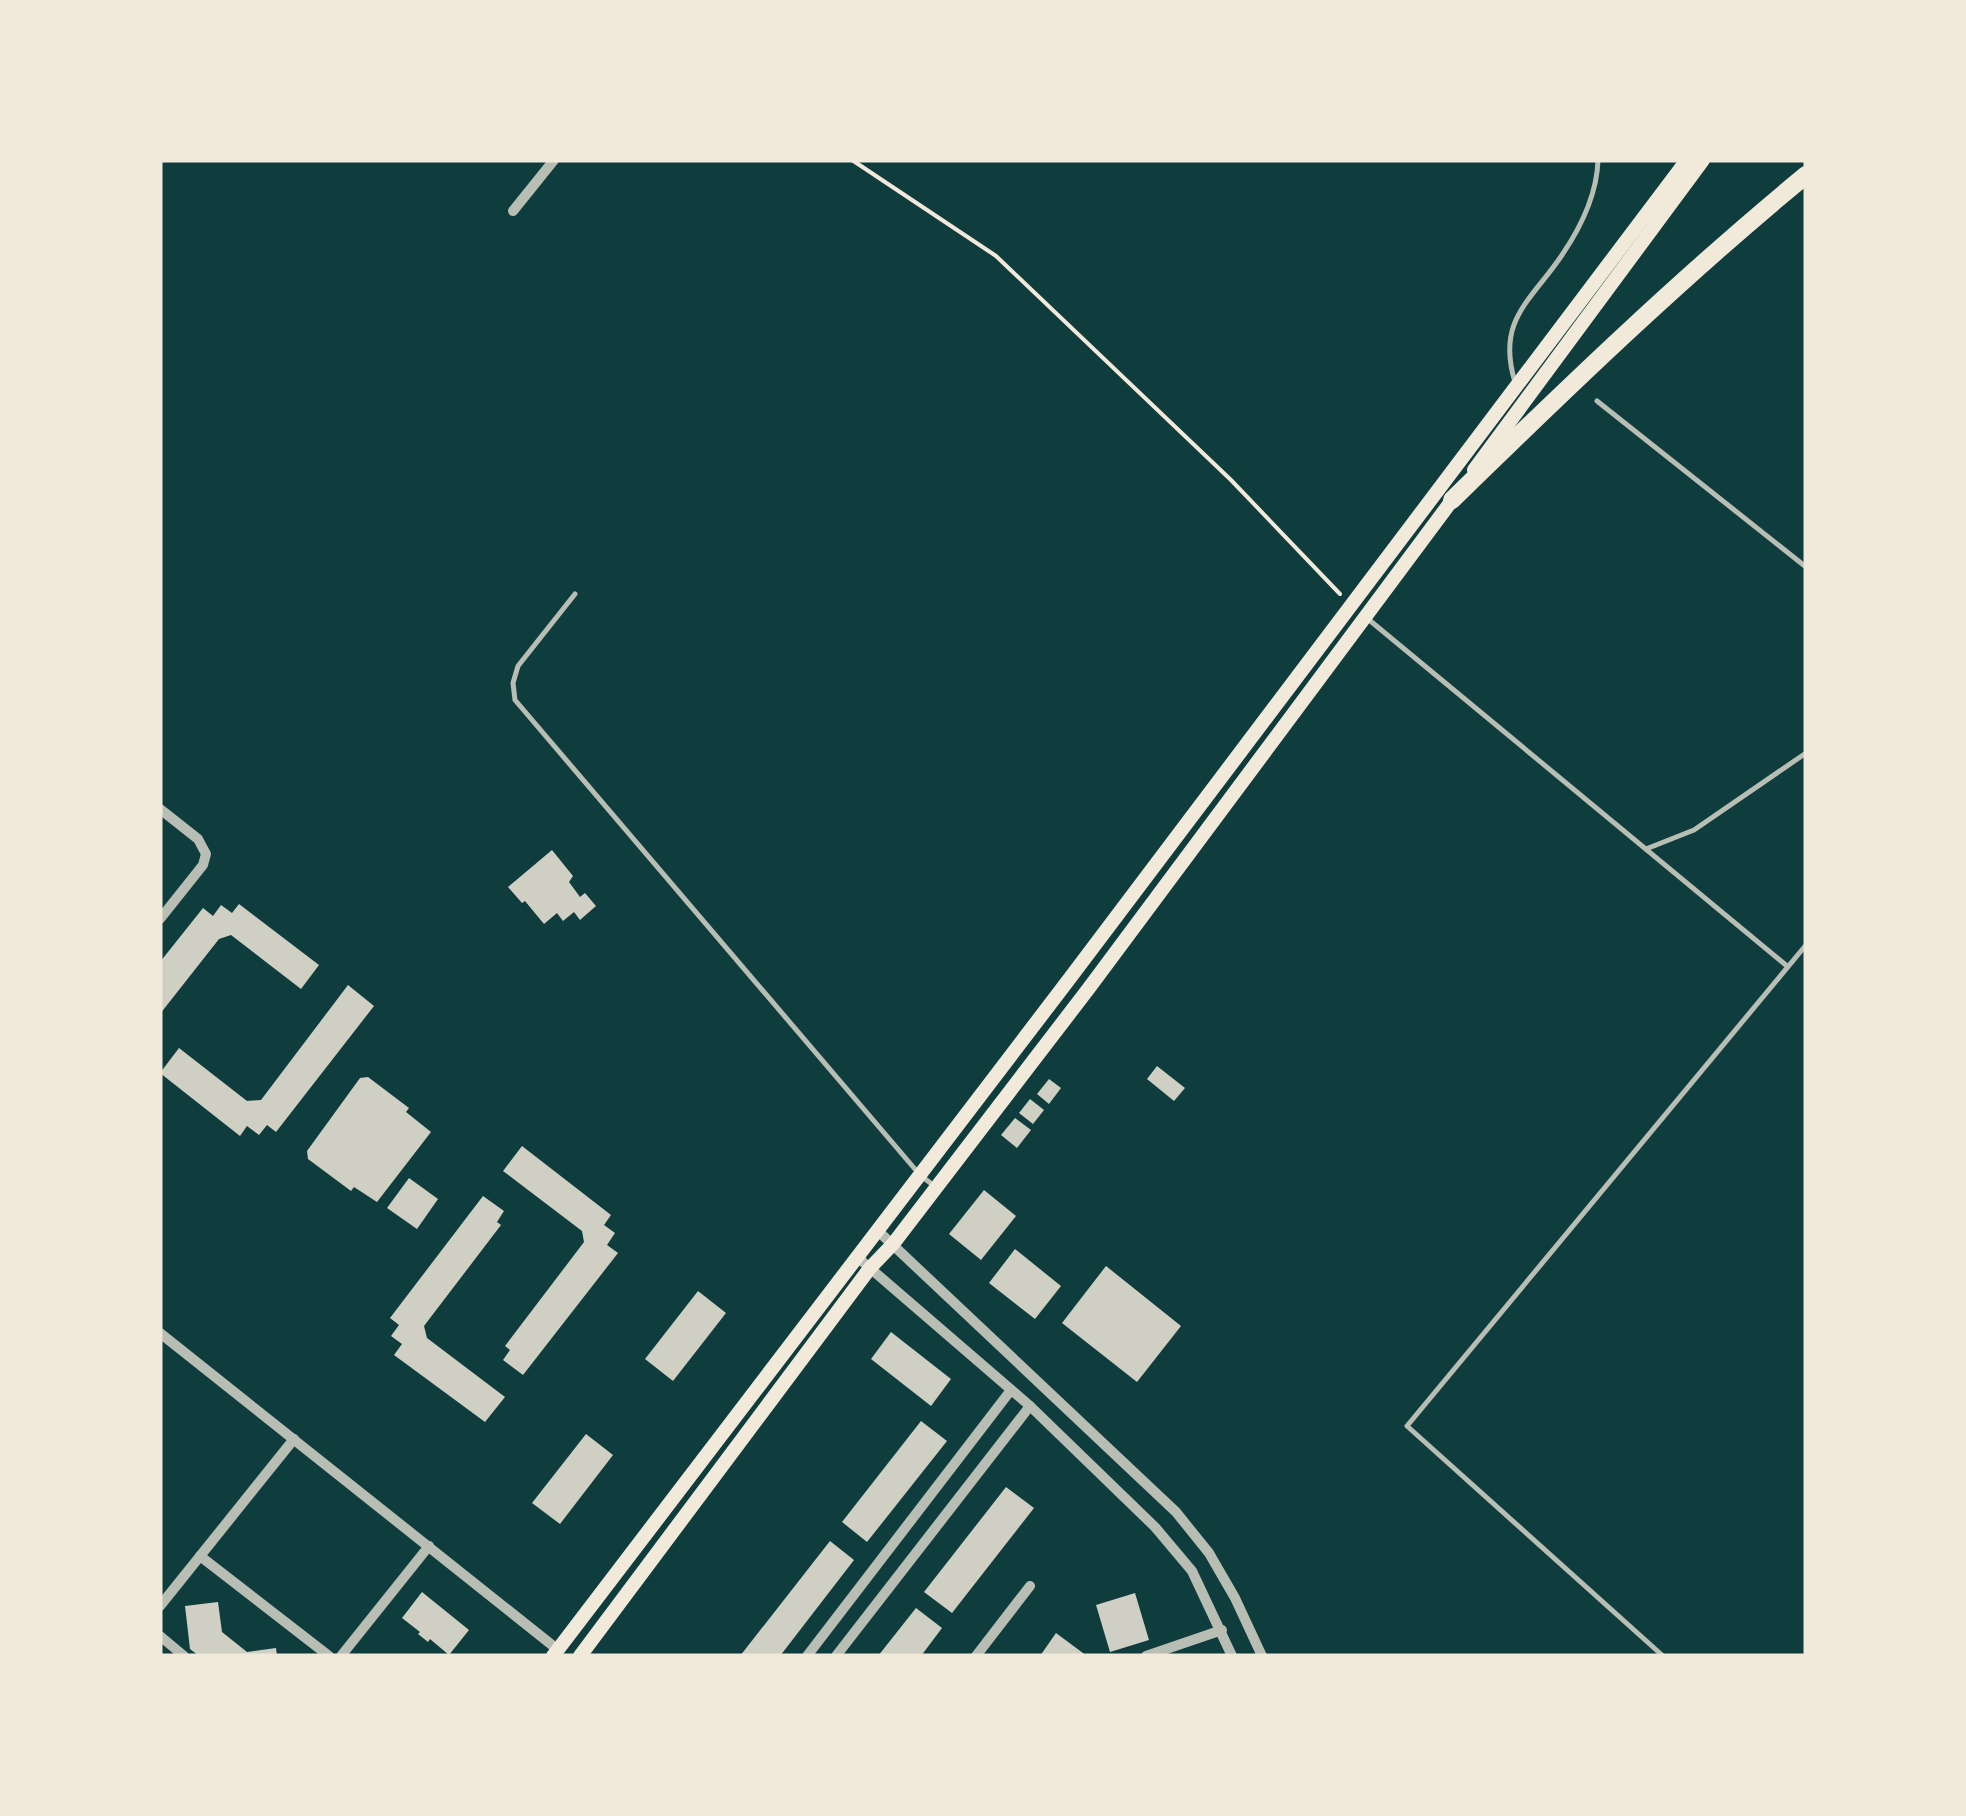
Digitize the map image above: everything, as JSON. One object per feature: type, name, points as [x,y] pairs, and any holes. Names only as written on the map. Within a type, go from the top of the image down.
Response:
[{"type":"highway","points":[[1452,500],[1581,374],[1806,175]]},
{"type":"main road","points":[[555,1653],[1687,160]]},
{"type":"main road","points":[[580,1656],[870,1268],[1100,972],[1703,160]]},
{"type":"main road","points":[[1350,604],[1366,617]]},
{"type":"street","points":[[513,210],[554,160]]},
{"type":"street","points":[[160,809],[198,839],[206,854],[203,865],[160,919]]},
{"type":"street","points":[[878,1230],[1176,1512],[1209,1553],[1262,1656]]},
{"type":"street","points":[[856,1256],[1030,1406],[1168,1542],[1192,1570],[1232,1656]]},
{"type":"street","points":[[160,1332],[429,1546],[555,1653]]},
{"type":"street","points":[[807,1656],[1011,1390]]},
{"type":"street","points":[[836,1656],[1030,1406]]},
{"type":"street","points":[[160,1606],[294,1439]]},
{"type":"street","points":[[341,1656],[429,1546]]},
{"type":"street","points":[[200,1556],[329,1656]]},
{"type":"street","points":[[976,1656],[1030,1586]]},
{"type":"street","points":[[1146,1656],[1222,1630]]},
{"type":"street","points":[[160,1636],[184,1656]]},
{"type":"lane","points":[[1517,388],[1509,352],[1511,334],[1528,298],[1574,236],[1593,195],[1598,160]]},
{"type":"lane","points":[[1598,401],[1806,567]]},
{"type":"lane","points":[[575,594],[518,666],[512,683],[516,700],[920,1175],[936,1187]]},
{"type":"lane","points":[[1366,617],[1788,966]]},
{"type":"lane","points":[[1646,849],[1694,830],[1806,753]]},
{"type":"lane","points":[[1663,1656],[1408,1426],[1806,944]]},
{"type":"path","points":[[852,160],[996,256],[1231,480],[1350,604]]},
{"type":"building","points":[[552,850],[573,876],[569,882],[580,897],[585,893],[596,906],[580,920],[574,912],[563,921],[557,913],[544,924],[508,887]]},
{"type":"building","points":[[239,904],[319,965],[301,989],[231,935],[219,939],[160,1014],[160,962],[203,908],[213,916],[221,905],[232,913]]},
{"type":"building","points":[[348,985],[374,1006],[276,1132],[267,1125],[259,1135],[247,1126],[240,1136],[160,1073],[179,1048],[247,1101],[261,1100]]},
{"type":"building","points":[[1157,1066],[1185,1088],[1174,1101],[1147,1079]]},
{"type":"building","points":[[368,1077],[409,1108],[406,1112],[431,1132],[377,1202],[354,1187],[351,1191],[308,1159],[307,1151],[360,1078]]},
{"type":"building","points":[[1049,1079],[1061,1088],[1049,1104],[1037,1094]]},
{"type":"building","points":[[1030,1099],[1044,1110],[1033,1124],[1019,1113]]},
{"type":"building","points":[[1015,1118],[1031,1130],[1017,1148],[1001,1135]]},
{"type":"building","points":[[522,1146],[611,1215],[604,1225],[615,1233],[607,1245],[618,1253],[523,1375],[503,1360],[510,1350],[505,1346],[584,1242],[582,1231],[503,1171]]},
{"type":"building","points":[[409,1178],[438,1199],[417,1229],[387,1208]]},
{"type":"building","points":[[984,1190],[1016,1216],[981,1260],[949,1234]]},
{"type":"building","points":[[483,1196],[504,1211],[497,1222],[501,1225],[424,1326],[427,1338],[505,1397],[485,1422],[394,1355],[402,1344],[391,1336],[399,1325],[390,1318]]},
{"type":"building","points":[[1015,1249],[1061,1286],[1035,1319],[989,1283]]},
{"type":"building","points":[[1106,1266],[1181,1326],[1137,1382],[1062,1323]]},
{"type":"building","points":[[698,1291],[726,1313],[673,1381],[645,1359]]},
{"type":"building","points":[[891,1332],[951,1379],[931,1406],[871,1359]]},
{"type":"building","points":[[921,1421],[947,1441],[867,1542],[842,1522]]},
{"type":"building","points":[[586,1434],[613,1455],[560,1524],[532,1503]]},
{"type":"building","points":[[1006,1487],[1034,1508],[952,1613],[924,1592]]},
{"type":"building","points":[[830,1541],[854,1560],[780,1656],[740,1656]]},
{"type":"building","points":[[422,1592],[469,1630],[449,1655],[402,1618]]},
{"type":"building","points":[[1135,1593],[1149,1640],[1110,1652],[1096,1605]]},
{"type":"building","points":[[218,1602],[222,1632],[247,1652],[276,1648],[277,1656],[199,1656],[190,1649],[185,1606]]},
{"type":"building","points":[[916,1608],[942,1628],[921,1656],[878,1656]]},
{"type":"building","points":[[1056,1633],[1087,1656],[1040,1656]]}]
